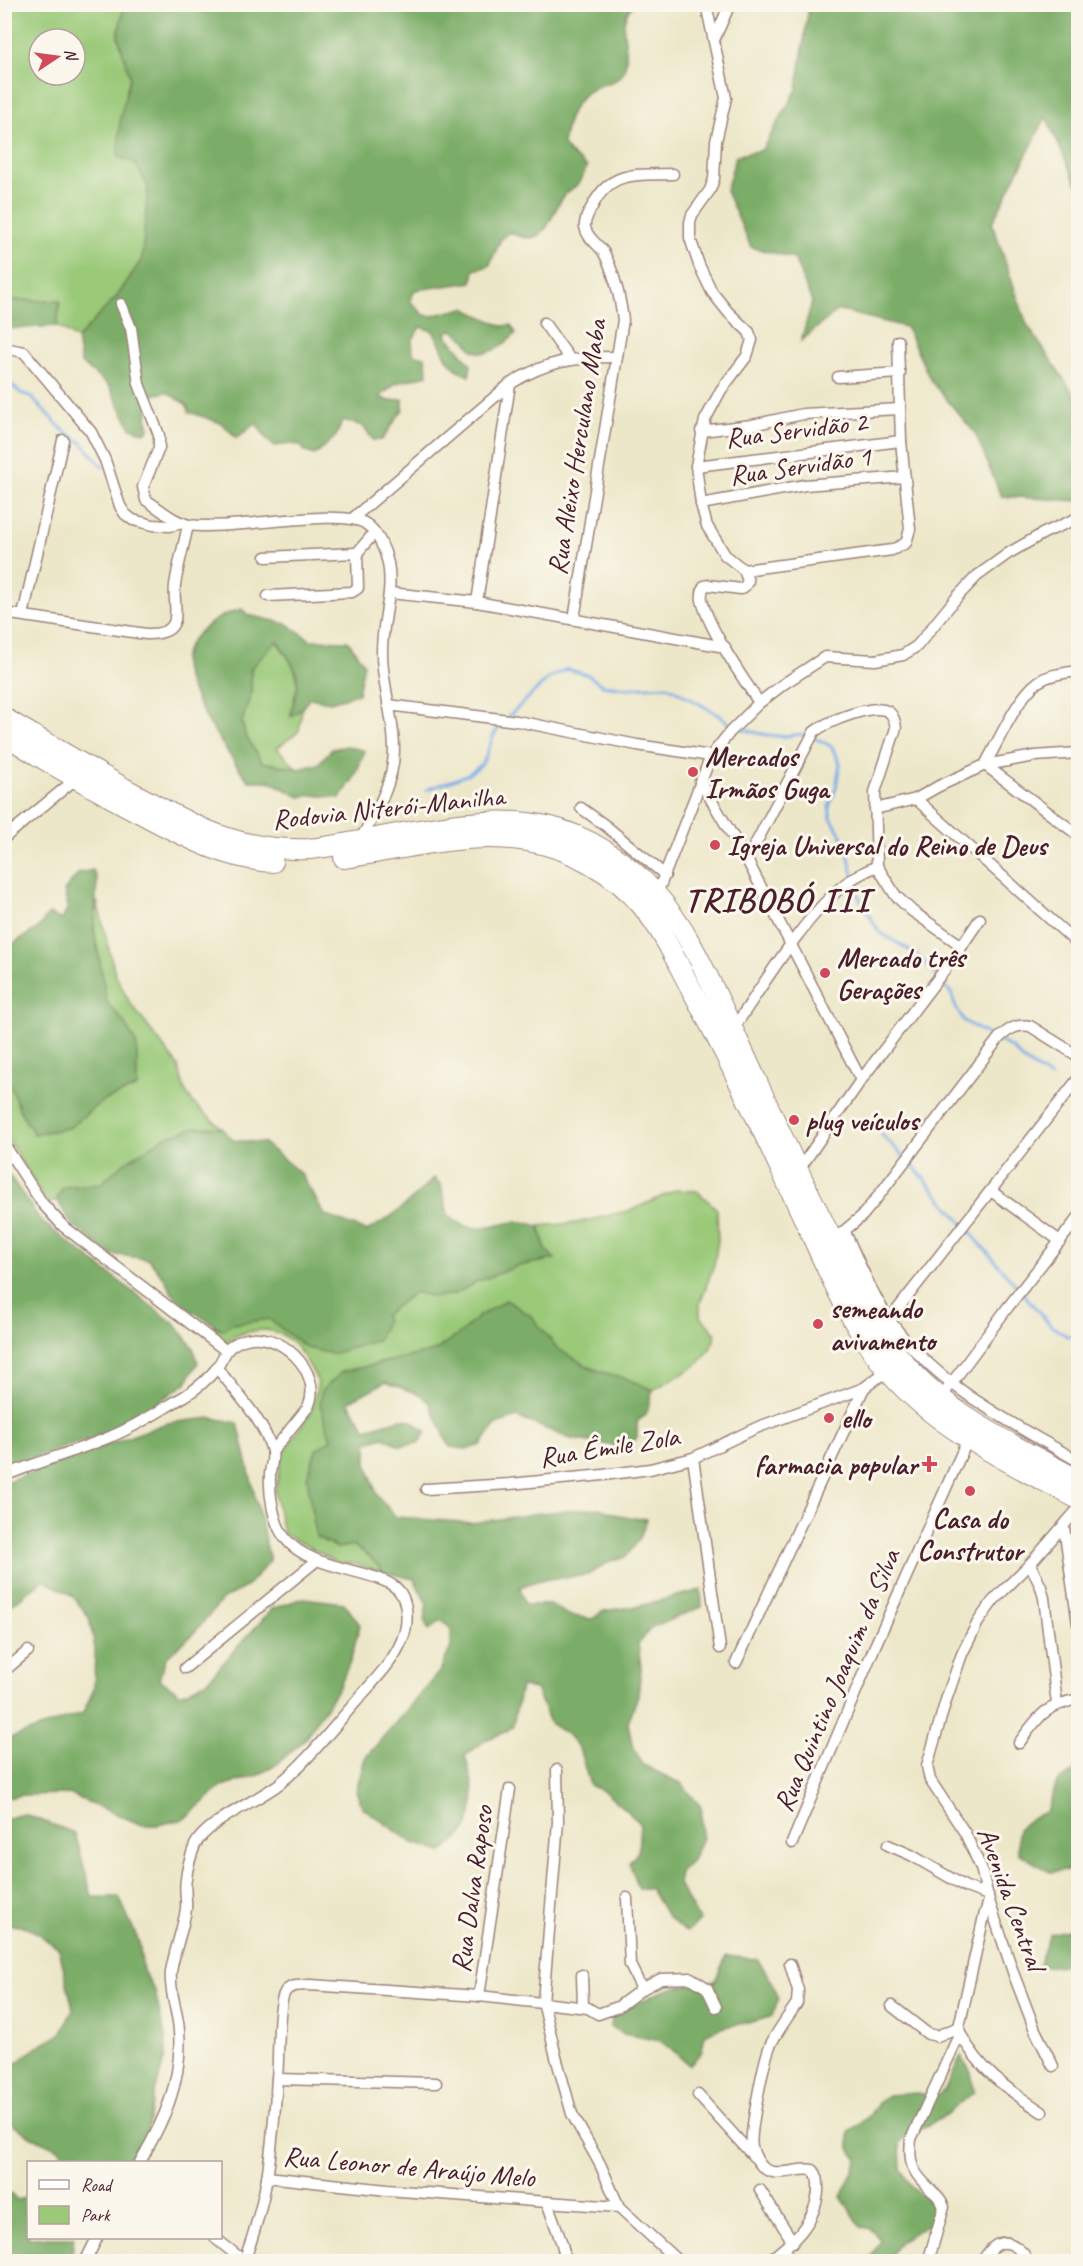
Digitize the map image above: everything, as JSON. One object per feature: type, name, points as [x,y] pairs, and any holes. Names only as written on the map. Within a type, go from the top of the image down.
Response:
[{"type":"highway","name":"Rodovia Niterói-Manilha","points":[[4,718],[142,798],[201,830],[227,840],[261,848],[309,849],[477,822],[509,822],[547,826],[570,834],[609,854],[636,873],[657,894],[677,921],[694,952],[798,1171],[839,1237],[906,1366],[946,1391],[1001,1438],[1078,1480]]},
{"type":"highway","name":"Rodovia Niterói-Manilha","points":[[4,734],[77,778],[178,833],[210,848],[239,857],[271,862],[314,862],[458,840],[495,837],[527,841],[555,848],[587,861],[615,880],[642,905],[660,930],[711,1026],[849,1313],[880,1361],[925,1406],[968,1439],[1078,1499]]},
{"type":"highway","points":[[1039,1458],[1075,1459]]},
{"type":"street","points":[[706,4],[726,98],[716,141],[714,179],[710,190],[692,215],[690,238],[699,265],[712,292],[728,312],[749,332],[752,340],[747,356],[721,390],[702,431],[696,466],[701,504],[707,526],[725,555],[744,570],[748,581],[741,589],[704,586],[701,594],[704,606],[725,647],[759,703]]},
{"type":"street","points":[[714,40],[730,4]]},
{"type":"street","name":"Rua Aleixo Herculano Maba","points":[[574,619],[623,320],[620,298],[606,256],[588,234],[586,220],[598,194],[607,184],[629,176],[673,174]]},
{"type":"street","points":[[121,304],[130,328],[139,384],[159,435],[159,448],[142,487],[143,493],[146,500],[185,524]]},
{"type":"street","points":[[544,323],[570,359]]},
{"type":"street","points":[[744,570],[900,547],[906,543],[910,529],[902,441],[898,341]]},
{"type":"street","points":[[4,348],[24,352],[92,432],[100,447],[125,514],[133,520],[169,526],[241,525],[286,520],[353,518],[366,524],[374,533],[384,550],[388,566],[390,593],[382,648],[382,670],[394,761],[381,802],[359,842]]},
{"type":"street","points":[[353,518],[510,384],[532,370],[570,359],[617,357]]},
{"type":"street","points":[[838,377],[900,373]]},
{"type":"street","points":[[477,602],[510,384]]},
{"type":"street","points":[[702,431],[752,425],[802,414],[900,409]]},
{"type":"street","points":[[23,615],[63,440]]},
{"type":"street","name":"Rua Servidão 2","points":[[696,466],[902,441]]},
{"type":"street","name":"Rua Servidão 1","points":[[701,504],[805,485],[905,477]]},
{"type":"street","points":[[657,894],[711,756],[730,732],[759,703],[825,657],[875,660],[903,655],[916,646],[977,576],[1009,553],[1044,533],[1078,518]]},
{"type":"street","points":[[4,613],[146,634],[157,634],[166,630],[177,614],[175,584],[185,524]]},
{"type":"street","points":[[268,596],[356,591],[357,554],[374,533]]},
{"type":"street","points":[[266,557],[357,554]]},
{"type":"street","points":[[390,593],[477,602],[725,647]]},
{"type":"street","points":[[985,765],[1026,692],[1039,681],[1053,675],[1078,671]]},
{"type":"street","points":[[388,705],[517,721],[637,745],[711,756]]},
{"type":"street","points":[[747,860],[811,736],[826,725],[866,710],[884,710],[890,713],[895,720],[896,728],[875,792],[877,866],[896,896],[912,911],[962,946]]},
{"type":"street","points":[[875,809],[916,799],[985,765],[1035,756],[1078,753]]},
{"type":"street","points":[[985,765],[1078,835]]},
{"type":"street","points":[[4,838],[77,778]]},
{"type":"street","points":[[700,781],[747,860],[861,1080]]},
{"type":"street","points":[[916,799],[1078,944]]},
{"type":"street","points":[[580,808],[606,826],[665,875]]},
{"type":"street","points":[[732,1029],[791,945],[819,910],[859,874],[877,866]]},
{"type":"street","points":[[798,1171],[861,1080],[930,990],[980,919]]},
{"type":"street","points":[[839,1237],[862,1216],[996,1041],[1011,1028],[1021,1024],[1030,1026],[1078,1056]]},
{"type":"street","points":[[885,1326],[1078,1079]]},
{"type":"street","points":[[4,1144],[42,1203],[63,1226],[225,1350]]},
{"type":"street","points":[[991,1191],[1060,1241]]},
{"type":"street","points":[[1075,1459],[946,1391],[1078,1218]]},
{"type":"street","points":[[4,1476],[114,1436],[188,1394],[217,1368],[225,1350],[244,1339],[258,1336],[272,1340],[297,1358],[307,1371],[312,1385],[311,1400],[272,1452]]},
{"type":"street","points":[[141,2161],[157,2134],[170,2101],[180,2064],[179,2029],[172,1996],[171,1973],[184,1924],[186,1879],[196,1844],[206,1831],[279,1784],[310,1754],[388,1664],[402,1640],[407,1621],[406,1608],[399,1592],[388,1582],[316,1561],[286,1540],[280,1530],[274,1509],[270,1476],[272,1452],[253,1412],[217,1368]]},
{"type":"street","name":"Rua Êmile Zola","points":[[426,1489],[603,1475],[650,1469],[693,1458],[756,1428],[864,1388],[888,1370]]},
{"type":"street","points":[[736,1663],[864,1388]]},
{"type":"street","name":"Rua Quintino Joaquim da Silva","points":[[792,1842],[875,1646],[968,1439]]},
{"type":"street","points":[[693,1458],[720,1648]]},
{"type":"street","name":"Avenida Central","points":[[1053,2066],[1035,2030],[1018,1986],[981,1868],[965,1833],[930,1780],[927,1766],[929,1753],[962,1654],[978,1622],[993,1601],[1030,1564],[1078,1509]]},
{"type":"street","points":[[1064,1527],[1078,1624]]},
{"type":"street","points":[[185,1668],[316,1561]]},
{"type":"street","points":[[1030,1564],[1044,1598],[1057,1704]]},
{"type":"street","points":[[4,1671],[28,1651]]},
{"type":"street","points":[[1019,1743],[1038,1718],[1057,1704],[1078,1699]]},
{"type":"street","points":[[557,1770],[558,1822],[543,2002],[572,2114],[596,2154],[619,2207],[679,2262]]},
{"type":"street","name":"Rua Dalva Raposo","points":[[479,1996],[510,1789]]},
{"type":"street","points":[[888,1845],[989,1898],[959,2030],[920,2117],[910,2147],[911,2167],[942,2200],[944,2207],[928,2262]]},
{"type":"street","points":[[627,1898],[630,1965],[642,1989]]},
{"type":"street","points":[[758,2161],[752,2148],[751,2134],[764,2064],[770,2047],[799,1996],[790,1964]]},
{"type":"street","points":[[582,1975],[583,2007]]},
{"type":"street","points":[[215,2239],[244,2261],[258,2225],[267,2177],[283,1994],[294,1986],[310,1985],[479,1996],[583,2007],[598,2014],[618,2007],[642,1989],[661,1979],[691,1978],[707,1988],[716,2007]]},
{"type":"street","points":[[892,2006],[928,2034],[937,2036],[959,2030]]},
{"type":"street","points":[[959,2030],[982,2067],[1007,2089],[1042,2112]]},
{"type":"street","points":[[277,2079],[436,2083]]},
{"type":"street","points":[[698,2095],[767,2170],[775,2172],[807,2169],[813,2170],[816,2174],[817,2199],[806,2226],[789,2245],[767,2262]]},
{"type":"street","name":"Rua Leonor de Araújo Melo","points":[[267,2177],[387,2190],[619,2207]]},
{"type":"street","points":[[760,2190],[789,2245],[789,2262]]},
{"type":"street","name":"Rua Leonor de Araújo Melo","points":[[547,2202],[566,2262]]},
{"type":"street","points":[[85,2262],[96,2239]]},
{"type":"street","points":[[982,2262],[988,2251],[996,2244],[1003,2242],[1010,2243],[1025,2253],[1028,2262]]},
{"type":"green space","points":[[5,5],[124,5],[118,36],[130,77],[120,120],[135,163],[149,187],[142,259],[118,296],[77,339],[57,326],[60,301],[5,300]]},
{"type":"green space","points":[[124,5],[633,5],[624,22],[626,57],[621,76],[588,92],[572,111],[563,145],[587,167],[576,186],[563,197],[544,231],[531,238],[510,232],[501,239],[489,266],[474,270],[472,282],[415,290],[410,301],[424,315],[431,316],[464,308],[502,326],[511,325],[516,333],[497,349],[485,353],[473,350],[462,337],[451,330],[445,333],[471,365],[469,376],[461,372],[446,357],[433,331],[420,327],[412,341],[413,354],[425,357],[428,375],[396,383],[380,397],[389,401],[403,399],[403,409],[382,440],[373,440],[363,426],[343,420],[336,436],[315,455],[306,452],[300,445],[274,446],[256,423],[237,438],[221,423],[189,412],[187,405],[167,392],[151,395],[147,417],[149,429],[145,433],[131,428],[109,386],[81,363],[77,339],[118,295],[142,259],[148,187],[135,163],[118,157],[120,120],[130,77],[118,36]]},
{"type":"green space","points":[[809,5],[1078,5],[1078,187],[1046,117],[992,223],[1027,325],[1078,400],[1078,501],[1001,496],[975,433],[931,381],[906,327],[838,310],[801,341],[812,302],[794,258],[751,247],[726,191],[736,156],[762,150],[797,89]]},
{"type":"green space","points":[[5,300],[60,301],[57,326],[5,329]]},
{"type":"green space","points":[[242,609],[248,615],[287,624],[311,640],[348,641],[364,664],[358,694],[330,702],[310,698],[291,717],[298,683],[297,676],[277,641],[251,668],[251,694],[242,721],[245,735],[262,762],[299,769],[318,764],[332,749],[347,746],[365,751],[354,778],[340,798],[313,795],[300,797],[269,781],[249,781],[219,740],[197,702],[184,669],[187,648],[207,626],[224,615]]},
{"type":"green space","points":[[276,641],[297,675],[298,682],[291,716],[302,708],[299,731],[277,748],[296,768],[262,762],[245,735],[242,721],[251,694],[251,668]]},
{"type":"green space","points":[[93,870],[97,880],[94,930],[107,1003],[123,1021],[137,1045],[137,1087],[101,1102],[69,1128],[34,1134],[20,1111],[9,1082],[5,1081],[5,957],[14,943],[37,929],[49,914],[62,920],[68,907],[64,891],[79,873]]},
{"type":"green space","points":[[97,901],[115,974],[130,1003],[178,1066],[185,1091],[195,1105],[222,1128],[197,1127],[124,1163],[100,1184],[63,1187],[57,1200],[47,1204],[5,1135],[5,1081],[9,1082],[20,1111],[34,1134],[69,1128],[101,1102],[137,1087],[123,1021],[107,1003],[94,930]]},
{"type":"green space","points":[[197,1127],[222,1128],[233,1140],[264,1143],[301,1174],[325,1215],[366,1231],[394,1214],[434,1178],[441,1185],[448,1216],[474,1228],[518,1222],[539,1226],[546,1250],[555,1259],[518,1266],[476,1282],[455,1294],[436,1297],[414,1292],[384,1316],[386,1321],[378,1340],[332,1354],[307,1348],[269,1319],[232,1324],[223,1330],[190,1310],[172,1293],[149,1259],[109,1254],[70,1222],[57,1200],[63,1187],[100,1184],[124,1163],[165,1137]]},
{"type":"green space","points":[[4,1168],[41,1221],[176,1325],[193,1347],[198,1363],[185,1384],[115,1431],[5,1467]]},
{"type":"green space","points":[[676,1190],[697,1191],[717,1209],[718,1240],[714,1265],[700,1303],[700,1316],[716,1334],[712,1346],[699,1363],[653,1390],[591,1368],[568,1356],[554,1345],[531,1316],[479,1316],[461,1333],[434,1351],[342,1372],[320,1405],[331,1439],[307,1477],[316,1536],[337,1548],[352,1545],[369,1556],[384,1572],[355,1564],[338,1563],[283,1533],[275,1493],[282,1455],[312,1410],[318,1382],[294,1344],[277,1332],[266,1330],[245,1333],[231,1338],[225,1344],[212,1331],[213,1326],[223,1330],[232,1324],[269,1319],[307,1348],[354,1347],[378,1340],[384,1316],[414,1292],[436,1297],[455,1294],[476,1282],[518,1266],[554,1259],[546,1250],[539,1226],[576,1223],[632,1210]]},
{"type":"green space","points":[[506,1300],[531,1316],[558,1349],[592,1369],[625,1378],[653,1390],[646,1414],[637,1422],[637,1437],[628,1448],[571,1439],[517,1417],[496,1424],[481,1445],[467,1449],[450,1447],[429,1402],[419,1394],[385,1382],[348,1402],[366,1429],[400,1419],[410,1420],[427,1432],[418,1443],[400,1446],[384,1437],[367,1442],[367,1464],[377,1495],[396,1517],[472,1523],[540,1513],[599,1508],[624,1517],[647,1519],[640,1538],[626,1557],[610,1561],[588,1575],[539,1580],[520,1587],[525,1605],[551,1605],[568,1615],[592,1619],[604,1611],[639,1606],[701,1590],[702,1607],[652,1627],[638,1644],[641,1668],[638,1695],[628,1723],[632,1744],[643,1765],[682,1784],[701,1807],[702,1839],[692,1860],[680,1872],[678,1884],[700,1921],[686,1932],[667,1916],[651,1889],[639,1889],[629,1863],[638,1852],[640,1823],[605,1792],[590,1785],[579,1748],[568,1735],[550,1723],[536,1689],[521,1687],[513,1725],[507,1731],[486,1740],[465,1756],[472,1785],[472,1815],[463,1833],[442,1852],[413,1843],[390,1827],[362,1807],[356,1791],[365,1758],[440,1671],[451,1647],[451,1629],[441,1620],[429,1630],[424,1620],[427,1604],[414,1579],[384,1572],[369,1556],[353,1545],[337,1548],[316,1537],[307,1477],[316,1450],[331,1439],[320,1405],[322,1390],[342,1372],[434,1351],[461,1333],[479,1316]]},
{"type":"green space","points":[[212,1418],[238,1423],[270,1561],[246,1587],[223,1599],[192,1635],[166,1658],[159,1679],[181,1694],[207,1681],[272,1609],[303,1598],[344,1603],[360,1625],[351,1659],[340,1685],[305,1739],[276,1765],[256,1776],[222,1786],[184,1819],[158,1825],[142,1825],[69,1794],[23,1795],[5,1798],[5,1740],[83,1713],[94,1689],[95,1649],[89,1617],[72,1595],[43,1580],[9,1607],[9,1630],[5,1639],[5,1484],[167,1423]]},
{"type":"green space","points":[[1078,1761],[1078,1877],[1076,1872],[1065,1870],[1050,1872],[1018,1853],[1018,1829],[1033,1817],[1047,1812],[1057,1782],[1075,1771]]},
{"type":"green space","points":[[24,1814],[75,1833],[92,1897],[119,1897],[139,1942],[143,1971],[155,1991],[165,2037],[166,2054],[154,2095],[144,2147],[123,2161],[69,2161],[59,2149],[32,2137],[8,2122],[5,2108],[5,2080],[14,2065],[36,2048],[61,2034],[73,2009],[59,1949],[28,1927],[5,1924],[4,1819]]},
{"type":"green space","points":[[1078,1928],[1078,2003],[1073,1979],[1065,1965],[1038,1967],[1050,1934]]},
{"type":"green space","points":[[726,1956],[757,1959],[773,1983],[778,2000],[772,2016],[722,2028],[705,2035],[701,2053],[689,2065],[661,2041],[624,2034],[610,2026],[614,2015],[655,1994],[675,1987],[715,1981]]},
{"type":"green space","points":[[961,2056],[971,2072],[974,2092],[940,2119],[911,2133],[900,2142],[901,2168],[912,2188],[925,2196],[933,2206],[930,2225],[904,2238],[888,2261],[870,2261],[880,2239],[870,2229],[861,2226],[841,2197],[858,2160],[849,2148],[849,2132],[869,2116],[878,2103],[888,2095],[917,2093],[936,2097],[948,2084]]},
{"type":"green space","points":[[4,2189],[18,2200],[27,2197],[27,2239],[74,2239],[71,2261],[5,2261]]},
{"type":"waterway","points":[[4,381],[21,393],[30,396],[63,430],[81,442],[103,467]]},
{"type":"waterway","points":[[508,717],[549,678],[567,669],[588,675],[602,685],[627,688],[668,686],[719,715],[732,726]]},
{"type":"waterway","points":[[426,790],[466,775],[480,766],[493,737],[504,722]]},
{"type":"waterway","points":[[738,728],[773,736],[808,735]]},
{"type":"waterway","points":[[814,738],[831,746],[840,763],[836,788],[829,807],[831,818],[845,841],[858,895],[879,932],[916,954],[937,976]]},
{"type":"waterway","points":[[941,981],[951,993],[964,1021],[1013,1049],[1024,1061],[1051,1078]]},
{"type":"waterway","points":[[881,1134],[915,1168],[1051,1326],[1067,1336],[1078,1337]]},
{"type":"place","name":"Mercados Irmãos Guga","points":[[693,772]]},
{"type":"place","name":"Igreja Universal do Reino de Deus","points":[[715,845]]},
{"type":"place","name":"Mercado três Gerações","points":[[825,973]]},
{"type":"place","name":"plug veículos","points":[[794,1120]]},
{"type":"place","name":"semeando avivamento","points":[[818,1324]]},
{"type":"place","name":"ello","points":[[829,1418]]},
{"type":"place","name":"farmacia popular","points":[[929,1464]]},
{"type":"place","name":"Casa do Construtor","points":[[970,1491]]},
{"type":"district","name":"TRIBOBÓ III","points":[[777,899]]}]
